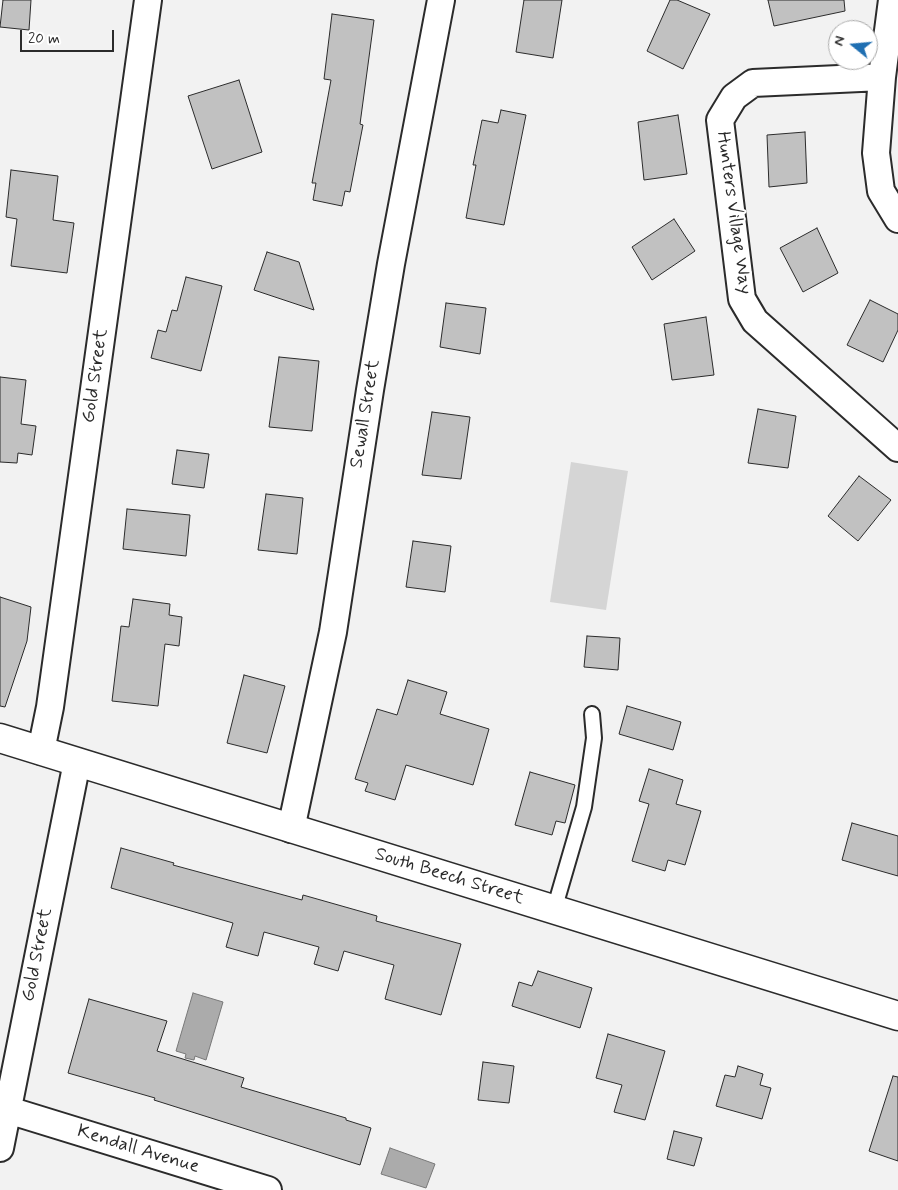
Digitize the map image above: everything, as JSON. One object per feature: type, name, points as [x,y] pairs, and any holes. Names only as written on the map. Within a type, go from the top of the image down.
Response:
[{"type":"street","name":"Gold Street","points":[[41,751],[50,707],[148,0]]},
{"type":"street","name":"Sewall Street","points":[[291,828],[333,632],[388,283],[441,0]]},
{"type":"street","points":[[892,0],[882,77],[876,153],[881,191],[898,219]]},
{"type":"street","name":"Hunters Village Way","points":[[882,77],[754,83],[734,97],[720,120],[742,299],[755,321],[898,448]]},
{"type":"street","name":"South Beech Street","points":[[0,738],[898,1016]]},
{"type":"street","name":"Gold Street","points":[[0,1148],[76,762]]},
{"type":"street","name":"Kendall Avenue","points":[[8,1110],[268,1190]]},
{"type":"lane","points":[[554,910],[584,806],[594,738],[592,714]]},
{"type":"shaded area","points":[[571,462],[628,471],[606,610],[550,602]]},
{"type":"shaded area","points":[[193,993],[223,1002],[206,1060],[195,1056],[194,1060],[185,1058],[186,1054],[176,1051]]},
{"type":"shaded area","points":[[390,1148],[435,1164],[426,1188],[381,1174]]},
{"type":"building","points":[[3,0],[31,0],[29,30],[0,27]]},
{"type":"building","points":[[524,0],[562,0],[553,58],[516,52]]},
{"type":"building","points":[[670,0],[677,0],[710,14],[683,69],[647,51]]},
{"type":"building","points":[[768,0],[844,0],[845,11],[774,26]]},
{"type":"building","points":[[332,14],[374,20],[360,124],[363,125],[350,192],[345,191],[342,206],[313,200],[316,183],[312,183],[331,80],[324,79]]},
{"type":"building","points":[[239,80],[262,152],[212,169],[188,96]]},
{"type":"building","points":[[501,110],[526,115],[504,225],[466,218],[476,165],[473,165],[482,120],[498,123]]},
{"type":"building","points":[[678,115],[687,174],[644,180],[638,122]]},
{"type":"building","points":[[805,132],[807,183],[769,187],[767,135]]},
{"type":"building","points":[[11,170],[58,176],[53,220],[74,223],[67,273],[11,266],[17,219],[6,217]]},
{"type":"building","points":[[674,219],[695,251],[652,280],[632,247]]},
{"type":"building","points":[[817,228],[838,273],[803,292],[780,248]]},
{"type":"building","points":[[267,252],[299,262],[314,310],[254,290]]},
{"type":"building","points":[[186,277],[222,286],[201,371],[151,358],[158,330],[166,332],[172,310],[177,311]]},
{"type":"building","points":[[870,300],[898,314],[898,330],[883,362],[847,345]]},
{"type":"building","points":[[446,303],[486,308],[480,354],[440,347]]},
{"type":"building","points":[[706,317],[714,375],[672,380],[664,324]]},
{"type":"building","points":[[279,357],[319,361],[312,431],[269,427]]},
{"type":"building","points":[[0,377],[26,380],[21,424],[36,426],[32,455],[18,453],[17,463],[0,462]]},
{"type":"building","points":[[758,409],[796,416],[788,468],[748,463]]},
{"type":"building","points":[[432,412],[470,417],[461,479],[422,475]]},
{"type":"building","points":[[177,450],[209,454],[204,488],[172,484]]},
{"type":"building","points":[[859,476],[891,500],[858,541],[828,516]]},
{"type":"building","points":[[266,494],[303,498],[297,554],[258,550]]},
{"type":"building","points":[[127,509],[190,515],[186,556],[123,549]]},
{"type":"building","points":[[413,541],[451,546],[445,592],[406,587]]},
{"type":"building","points":[[0,597],[31,607],[27,641],[5,707],[0,706]]},
{"type":"building","points":[[133,599],[170,604],[169,615],[182,617],[179,646],[165,644],[158,706],[112,701],[121,626],[129,627]]},
{"type":"building","points":[[587,636],[620,638],[618,670],[584,667]]},
{"type":"building","points":[[244,675],[285,686],[267,753],[227,743]]},
{"type":"building","points":[[408,680],[447,692],[440,714],[489,729],[473,785],[406,765],[395,800],[365,791],[368,783],[355,779],[377,709],[397,715]]},
{"type":"building","points":[[627,706],[681,722],[673,750],[619,734]]},
{"type":"building","points":[[649,769],[683,780],[676,804],[701,811],[685,865],[668,860],[665,871],[632,861],[649,804],[639,801]]},
{"type":"building","points":[[530,772],[575,785],[565,823],[556,821],[552,835],[515,825]]},
{"type":"building","points":[[852,823],[898,836],[898,876],[842,860]]},
{"type":"building","points":[[121,848],[174,863],[173,865],[302,900],[303,895],[377,916],[376,921],[461,944],[441,1015],[385,999],[394,965],[344,951],[338,971],[314,964],[319,947],[264,932],[258,956],[226,947],[233,923],[111,888]]},
{"type":"building","points":[[538,971],[592,988],[580,1028],[512,1006],[519,982],[532,986]]},
{"type":"building","points":[[89,999],[167,1021],[157,1051],[244,1078],[241,1087],[346,1118],[346,1120],[371,1128],[360,1165],[154,1100],[155,1098],[68,1073]]},
{"type":"building","points":[[608,1034],[665,1051],[645,1120],[614,1112],[622,1085],[596,1078]]},
{"type":"building","points":[[483,1062],[514,1066],[509,1103],[478,1100]]},
{"type":"building","points":[[738,1066],[763,1074],[760,1085],[771,1088],[762,1119],[716,1106],[725,1075],[735,1077]]},
{"type":"building","points":[[893,1076],[898,1077],[898,1161],[869,1151]]},
{"type":"building","points":[[674,1131],[702,1138],[694,1166],[667,1159]]}]
